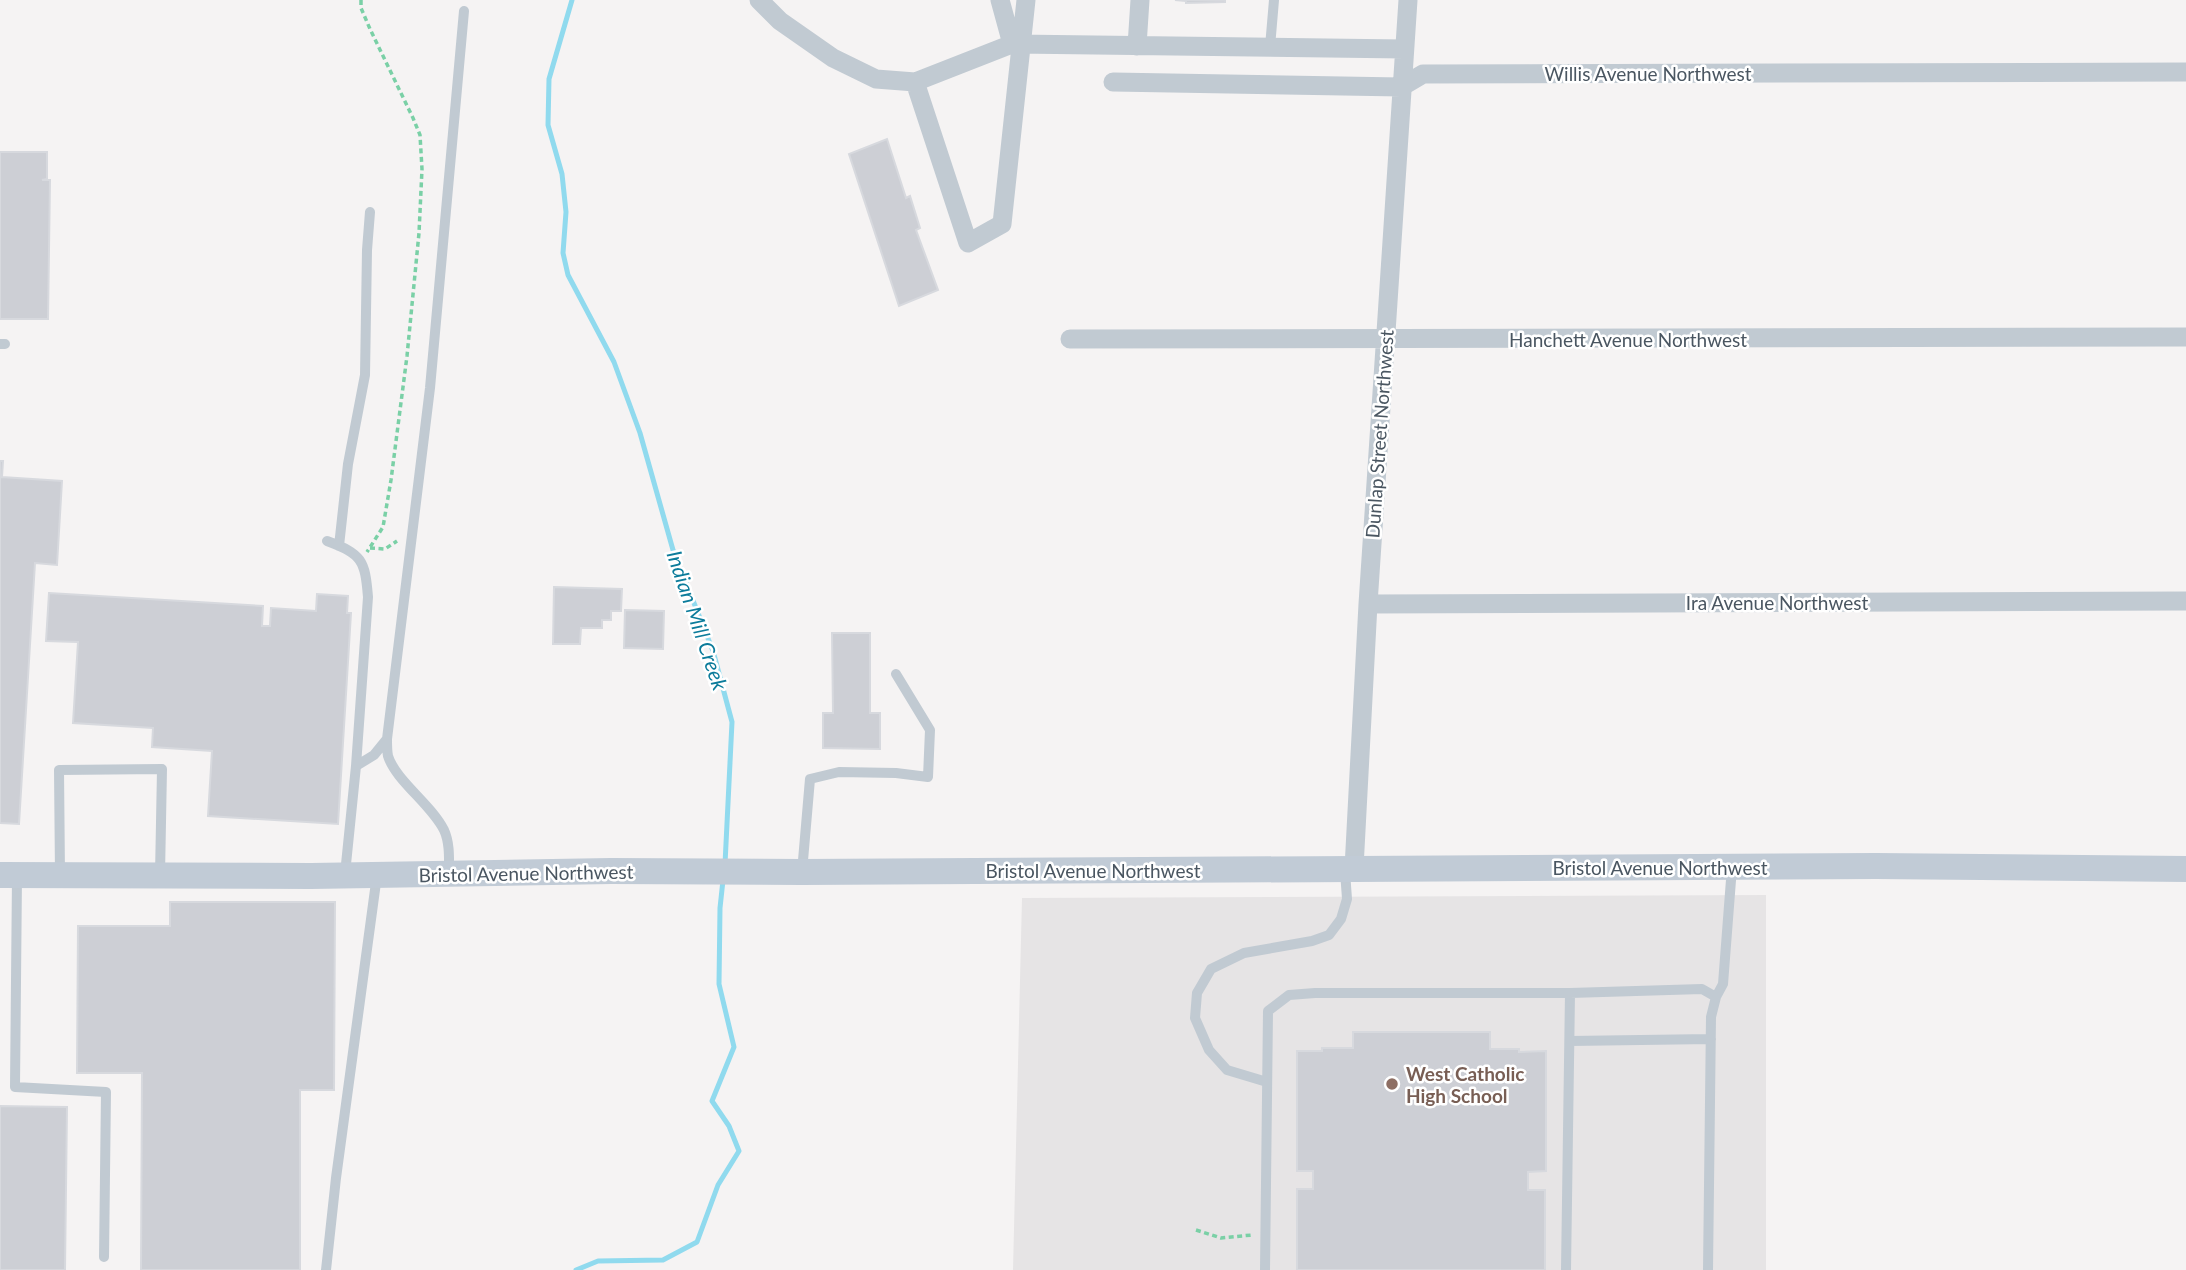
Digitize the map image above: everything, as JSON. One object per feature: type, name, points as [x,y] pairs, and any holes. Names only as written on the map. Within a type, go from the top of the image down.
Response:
[{"type":"street","points":[[759,0],[780,21],[833,58],[876,79],[915,82],[1017,44],[1404,49]]},
{"type":"street","points":[[1000,0],[1017,44]]},
{"type":"street","points":[[915,82],[968,243],[1002,224],[1017,44],[1026,0]]},
{"type":"street","points":[[1137,46],[1140,0]]},
{"type":"street","name":"Dunlap Street Northwest","points":[[1349,868],[1408,0]]},
{"type":"street","name":"Willis Avenue Northwest","points":[[1113,82],[1401,87],[1423,74],[2186,72]]},
{"type":"street","name":"Hanchett Avenue Northwest","points":[[1070,339],[2186,337]]},
{"type":"street","name":"Ira Avenue Northwest","points":[[1368,604],[2186,601]]},
{"type":"street","name":"Bristol Avenue Northwest","points":[[8,876],[1349,868],[2186,869]]},
{"type":"lane","points":[[1270,47],[1274,0]]},
{"type":"lane","points":[[449,874],[450,852],[444,831],[423,801],[394,769],[387,754],[387,740],[430,388],[464,11]]},
{"type":"lane","points":[[339,546],[348,464],[365,375],[370,212]]},
{"type":"lane","points":[[327,541],[352,550],[361,562],[368,597],[345,874]]},
{"type":"lane","points":[[802,872],[810,779],[839,772],[896,773],[928,777],[930,730],[896,674]]},
{"type":"lane","points":[[356,766],[374,755],[387,740]]},
{"type":"lane","points":[[60,875],[59,770],[114,768],[162,769],[160,875]]},
{"type":"lane","points":[[1708,1270],[1711,1017],[1716,997],[1723,984],[1732,867]]},
{"type":"lane","points":[[1267,1082],[1227,1070],[1209,1050],[1195,1018],[1197,993],[1210,969],[1244,953],[1329,936],[1341,919],[1347,898],[1349,868]]},
{"type":"lane","points":[[326,1270],[377,875]]},
{"type":"lane","points":[[8,876],[15,1087],[106,1092],[104,1257]]},
{"type":"lane","points":[[1265,1270],[1268,1011],[1289,995],[1702,989],[1716,997]]},
{"type":"lane","points":[[1566,1270],[1570,993]]},
{"type":"lane","points":[[1570,1041],[1711,1039]]},
{"type":"path","points":[[361,0],[361,8],[370,29],[419,135],[422,169],[419,233],[407,356],[391,480],[383,527],[361,562]]},
{"type":"path","points":[[370,548],[385,549],[402,538],[412,527]]},
{"type":"path","points":[[1196,1230],[1221,1238],[1265,1234]]},
{"type":"shaded area","name":"West Catholic High School","points":[[1766,895],[1766,1270],[1013,1270],[1022,898]]},
{"type":"building","points":[[1175,0],[1225,0],[1225,2],[1186,3]]},
{"type":"building","points":[[887,139],[906,198],[910,196],[920,228],[916,230],[938,290],[899,306],[849,154]]},
{"type":"building","points":[[0,152],[47,152],[47,179],[42,180],[50,180],[48,319],[0,319]]},
{"type":"building","points":[[0,461],[3,461],[2,477],[62,481],[57,565],[35,563],[19,824],[0,823]]},
{"type":"building","points":[[554,587],[622,589],[621,611],[611,611],[611,620],[602,620],[602,628],[581,628],[580,644],[553,644]]},
{"type":"building","points":[[49,593],[263,606],[262,626],[270,626],[271,608],[316,611],[317,594],[348,596],[347,613],[351,613],[338,824],[208,816],[212,751],[152,747],[153,728],[73,723],[78,642],[46,641]]},
{"type":"building","points":[[625,610],[664,611],[663,649],[624,648]]},
{"type":"building","points":[[832,633],[870,633],[870,713],[880,713],[880,749],[823,748],[823,713],[833,713]]},
{"type":"building","points":[[170,902],[335,902],[334,1090],[300,1090],[300,1270],[141,1270],[142,1073],[77,1073],[78,926],[170,926]]},
{"type":"building","name":"West Catholic High School","points":[[1353,1032],[1490,1032],[1490,1049],[1546,1051],[1546,1171],[1528,1172],[1528,1190],[1545,1190],[1545,1270],[1297,1270],[1297,1189],[1313,1189],[1313,1171],[1297,1171],[1297,1051],[1353,1048]]},
{"type":"building","points":[[0,1106],[67,1107],[65,1270],[0,1270]]},
{"type":"waterway","name":"Indian Mill Creek","points":[[572,0],[549,79],[548,125],[562,174],[566,212],[563,253],[568,275],[614,362],[640,433],[673,550],[713,651],[732,722],[725,864]]},
{"type":"waterway","name":"Indian Mill Creek","points":[[576,1270],[598,1261],[663,1260],[697,1242],[718,1185],[739,1151],[729,1126],[712,1101],[734,1047],[719,984],[723,880]]},
{"type":"place","name":"West Catholic High School","points":[[1392,1084]]}]
